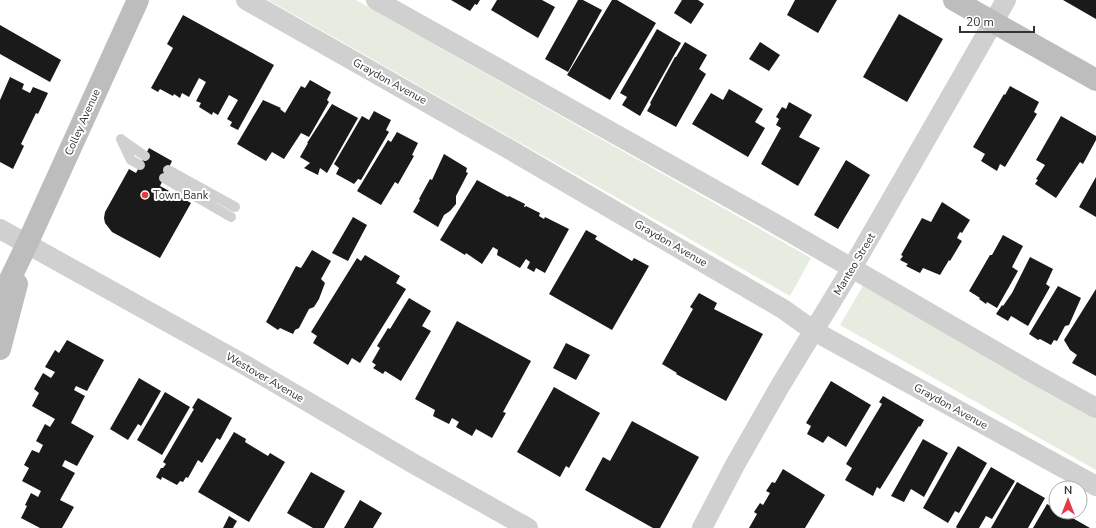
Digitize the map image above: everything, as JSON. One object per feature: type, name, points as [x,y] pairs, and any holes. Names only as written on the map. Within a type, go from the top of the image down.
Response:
[{"type":"main road","name":"Colley Avenue","points":[[0,300],[138,0]]},
{"type":"main road","points":[[954,0],[1096,80]]},
{"type":"main road","name":"Colley Avenue","points":[[0,349],[27,244]]},
{"type":"street","name":"Graydon Avenue","points":[[246,0],[514,152],[783,309],[814,331],[1096,486]]},
{"type":"street","points":[[376,0],[760,215],[1096,408]]},
{"type":"street","name":"Manteo Street","points":[[702,528],[735,465],[780,386],[852,268],[1006,0]]},
{"type":"street","name":"Westover Avenue","points":[[0,229],[245,365],[414,464],[528,528]]},
{"type":"lane","points":[[140,165],[131,160],[121,139],[145,156]]},
{"type":"lane","points":[[231,217],[166,174],[235,207]]},
{"type":"shaded area","points":[[268,0],[356,0],[811,258],[790,296]]},
{"type":"shaded area","points":[[863,286],[1096,418],[1096,470],[840,325]]},
{"type":"building","points":[[451,0],[480,0],[470,11]]},
{"type":"building","points":[[497,0],[542,0],[555,7],[538,38],[491,10]]},
{"type":"building","points":[[578,0],[583,0],[602,10],[568,72],[545,59]]},
{"type":"building","points":[[612,0],[617,0],[656,23],[610,100],[567,75]]},
{"type":"building","points":[[682,0],[698,0],[704,4],[691,24],[674,13]]},
{"type":"building","points":[[795,0],[837,0],[818,33],[787,15]]},
{"type":"building","points":[[1063,0],[1096,0],[1096,19]]},
{"type":"building","points":[[899,14],[943,39],[907,102],[863,77]]},
{"type":"building","points":[[183,15],[274,65],[238,130],[230,126],[232,122],[227,119],[238,100],[229,95],[218,115],[213,112],[212,115],[199,107],[201,103],[196,101],[206,82],[199,78],[189,97],[182,93],[180,98],[160,89],[158,92],[151,88],[173,48],[167,44]]},
{"type":"building","points":[[0,25],[61,60],[50,82],[0,54]]},
{"type":"building","points":[[657,29],[681,43],[640,116],[622,105],[627,97],[620,93]]},
{"type":"building","points":[[685,42],[707,55],[699,69],[706,74],[676,127],[647,111],[675,57]]},
{"type":"building","points":[[760,42],[780,55],[769,71],[749,59]]},
{"type":"building","points":[[10,77],[24,84],[22,89],[30,93],[33,87],[48,93],[38,114],[36,113],[21,144],[24,146],[13,169],[0,162],[0,100]]},
{"type":"building","points":[[310,80],[331,92],[327,100],[329,102],[309,137],[301,133],[284,159],[272,152],[266,161],[237,144],[263,100],[281,108],[280,109],[285,113],[301,86],[305,88]]},
{"type":"building","points":[[1010,86],[1039,102],[1034,112],[1037,114],[1005,167],[1000,164],[997,171],[981,161],[985,154],[973,147]]},
{"type":"building","points":[[729,89],[763,109],[755,122],[765,128],[748,157],[692,124],[711,93],[723,100]]},
{"type":"building","points":[[789,102],[812,115],[799,137],[820,148],[798,186],[761,164],[781,128],[776,125],[779,119],[776,117],[782,107],[786,109]]},
{"type":"building","points":[[332,104],[358,118],[327,173],[320,168],[318,175],[304,168],[310,163],[300,157],[307,143]]},
{"type":"building","points":[[374,111],[391,120],[386,130],[389,132],[361,180],[358,179],[354,184],[336,174],[339,168],[334,164],[362,116],[369,120]]},
{"type":"building","points":[[1061,116],[1096,136],[1096,140],[1083,164],[1080,162],[1056,198],[1035,184],[1038,180],[1036,179],[1045,165],[1036,160]]},
{"type":"building","points":[[397,132],[418,143],[412,155],[414,156],[398,184],[395,182],[381,205],[357,191],[388,140],[391,142]]},
{"type":"building","name":"Town Bank","points":[[149,148],[172,161],[160,186],[191,203],[160,258],[112,232],[105,223],[104,218],[105,212],[129,169],[136,173]]},
{"type":"building","points":[[444,154],[467,168],[466,172],[468,173],[456,196],[456,204],[444,215],[438,227],[413,212],[430,179],[432,180]]},
{"type":"building","points":[[846,160],[870,175],[838,229],[814,215]]},
{"type":"building","points":[[1096,177],[1096,217],[1079,207]]},
{"type":"building","points":[[477,180],[508,197],[509,196],[525,204],[524,207],[526,206],[540,213],[539,216],[544,219],[545,217],[569,229],[545,273],[536,268],[534,272],[527,268],[530,262],[526,259],[520,268],[497,255],[498,250],[493,247],[482,264],[466,253],[465,255],[440,240]]},
{"type":"building","points":[[942,202],[970,220],[957,238],[962,241],[940,275],[923,268],[920,273],[906,266],[908,264],[900,260],[903,256],[901,255],[922,218],[931,222]]},
{"type":"building","points":[[353,217],[367,225],[348,261],[332,253]]},
{"type":"building","points":[[586,230],[597,236],[595,239],[632,261],[634,258],[649,266],[612,330],[549,294]]},
{"type":"building","points":[[1003,235],[1023,246],[1012,267],[1018,271],[997,308],[987,302],[986,304],[969,291]]},
{"type":"building","points":[[312,250],[331,261],[321,279],[325,283],[319,299],[314,307],[309,309],[299,328],[295,330],[293,334],[280,328],[278,330],[266,322],[296,266],[301,268]]},
{"type":"building","points":[[365,255],[400,276],[396,283],[406,289],[360,363],[352,358],[348,365],[313,343],[317,336],[311,332],[357,258],[361,261]]},
{"type":"building","points":[[1030,257],[1053,269],[1046,284],[1050,287],[1028,326],[1011,316],[1008,321],[996,314],[1012,293]]},
{"type":"building","points":[[1058,286],[1081,298],[1069,325],[1065,326],[1057,341],[1054,340],[1051,345],[1040,339],[1038,340],[1029,334]]},
{"type":"building","points":[[1096,289],[1096,376],[1072,363],[1077,355],[1070,350],[1064,340]]},
{"type":"building","points":[[699,293],[717,303],[714,309],[763,334],[726,401],[676,374],[677,373],[662,364],[693,309],[690,307]]},
{"type":"building","points":[[409,298],[431,311],[422,326],[431,331],[401,381],[385,371],[383,374],[373,368],[376,365],[372,362],[380,348],[377,346],[388,328],[390,329]]},
{"type":"building","points":[[457,321],[531,361],[503,412],[506,413],[492,438],[476,429],[472,436],[456,427],[459,422],[452,418],[449,424],[433,416],[435,410],[415,399]]},
{"type":"building","points":[[67,340],[104,360],[87,391],[76,386],[74,390],[85,396],[71,423],[94,436],[77,466],[65,460],[62,466],[75,473],[60,500],[74,507],[62,528],[40,528],[21,518],[31,493],[38,497],[41,491],[22,481],[29,468],[24,465],[32,450],[39,453],[43,445],[36,441],[45,424],[50,427],[55,419],[32,406],[39,393],[34,389],[43,373],[51,378],[55,372],[45,367],[55,350],[59,353]]},
{"type":"building","points":[[566,343],[590,355],[576,380],[553,368]]},
{"type":"building","points":[[139,378],[161,391],[141,426],[138,424],[128,440],[110,429]]},
{"type":"building","points":[[831,381],[871,405],[846,447],[828,436],[823,443],[807,434],[811,426],[806,423]]},
{"type":"building","points":[[554,387],[600,413],[569,468],[566,466],[560,477],[517,452]]},
{"type":"building","points":[[165,392],[190,407],[162,455],[137,440]]},
{"type":"building","points":[[883,396],[924,420],[880,489],[877,487],[873,496],[845,480],[852,468],[846,464],[882,404],[879,402]]},
{"type":"building","points":[[198,398],[232,418],[220,440],[217,438],[202,463],[198,460],[188,478],[186,477],[183,482],[180,481],[177,485],[162,477],[161,480],[156,477],[161,468],[163,468],[166,464],[163,462],[194,409],[192,408]]},
{"type":"building","points":[[632,421],[699,457],[660,528],[653,528],[585,490],[603,457],[610,461]]},
{"type":"building","points":[[234,432],[246,439],[245,442],[268,456],[270,453],[285,462],[249,522],[198,492]]},
{"type":"building","points":[[923,439],[948,453],[924,497],[911,489],[904,502],[891,496]]},
{"type":"building","points":[[958,446],[987,463],[959,513],[955,511],[948,523],[923,508]]},
{"type":"building","points":[[991,467],[1015,481],[992,519],[986,516],[979,528],[957,528],[956,527]]},
{"type":"building","points":[[783,469],[825,495],[805,528],[749,528],[757,514],[754,512],[760,503],[763,505],[770,493],[766,491],[772,482],[775,483]]},
{"type":"building","points":[[311,472],[345,491],[324,528],[313,528],[287,513]]},
{"type":"building","points":[[1017,482],[1045,498],[1028,528],[991,528]]},
{"type":"building","points":[[360,500],[382,513],[373,528],[344,528]]},
{"type":"building","points":[[1047,504],[1048,520],[1076,520],[1090,528],[1033,528]]},
{"type":"building","points":[[229,516],[237,521],[233,528],[223,528]]},
{"type":"place","name":"Town Bank","points":[[145,195]]}]
